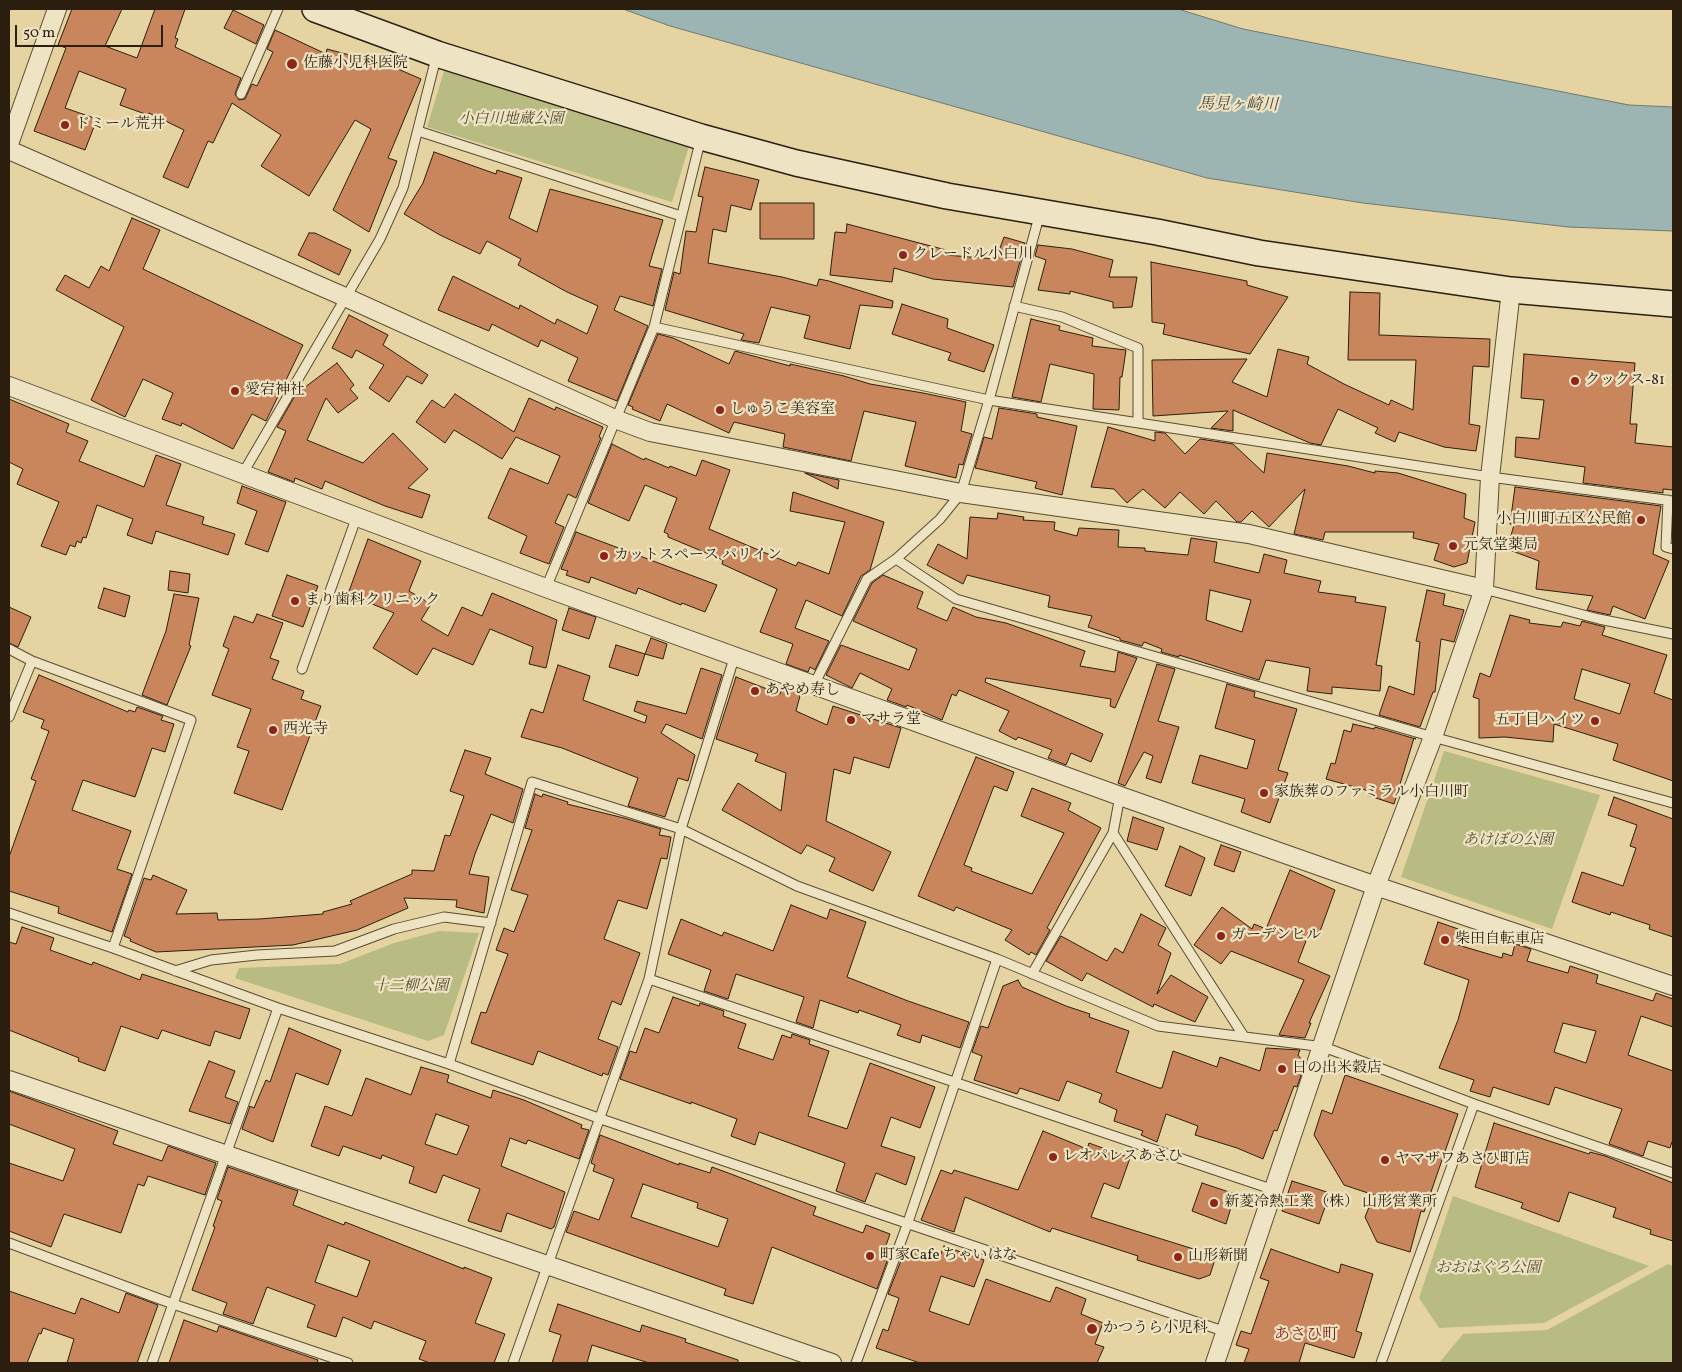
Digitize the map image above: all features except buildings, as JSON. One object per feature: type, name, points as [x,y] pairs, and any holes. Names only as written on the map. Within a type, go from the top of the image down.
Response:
[{"type":"street","points":[[9,144],[57,9]]},
{"type":"street","points":[[315,9],[437,54],[701,137],[796,163],[947,196],[1157,232],[1260,253],[1510,290],[1673,304]]},
{"type":"street","points":[[9,150],[345,297],[615,419],[650,432],[961,493],[1249,534],[1484,589]]},
{"type":"street","points":[[1215,1363],[1324,1047],[1376,886],[1433,737],[1484,589],[1490,477],[1510,290]]},
{"type":"street","points":[[9,386],[546,588],[1120,796],[1376,886],[1673,986]]},
{"type":"street","points":[[9,1080],[832,1363]]},
{"type":"lane","points":[[242,94],[278,9]]},
{"type":"lane","points":[[243,473],[380,239],[403,188],[437,54]]},
{"type":"lane","points":[[418,131],[681,216]]},
{"type":"lane","points":[[546,588],[654,327],[701,137]]},
{"type":"lane","points":[[814,685],[867,579],[896,559],[940,519],[961,493],[989,400],[1040,213]]},
{"type":"lane","points":[[1014,306],[1062,317],[1138,348],[1138,423]]},
{"type":"lane","points":[[654,327],[989,400],[1490,477],[1671,500],[1666,547],[1673,549]]},
{"type":"lane","points":[[302,669],[357,516]]},
{"type":"lane","points":[[896,559],[956,599],[1433,737],[1673,803]]},
{"type":"lane","points":[[1484,589],[1599,619],[1673,634]]},
{"type":"lane","points":[[9,649],[32,661],[191,720],[113,948]]},
{"type":"lane","points":[[513,1363],[649,979],[681,830],[735,655]]},
{"type":"lane","points":[[9,717],[32,661]]},
{"type":"lane","points":[[449,1064],[532,782],[681,830],[797,886],[997,959],[1158,1026],[1324,1047],[1474,1104],[1673,1173]]},
{"type":"lane","points":[[1032,974],[1113,833],[1120,796]]},
{"type":"lane","points":[[1113,833],[1243,1036]]},
{"type":"lane","points":[[9,913],[113,948],[278,1008],[449,1064],[600,1119],[907,1225],[1226,1332]]},
{"type":"lane","points":[[174,971],[211,960],[335,951],[394,929],[444,917],[491,923]]},
{"type":"lane","points":[[856,1363],[907,1225],[997,959]]},
{"type":"lane","points":[[649,979],[1274,1190]]},
{"type":"lane","points":[[152,1363],[278,1008]]},
{"type":"lane","points":[[1382,1363],[1474,1104]]},
{"type":"lane","points":[[9,1243],[173,1304],[348,1363]]},
{"type":"green space","name":"小白川地蔵公園","points":[[445,68],[690,143],[672,202],[427,127]]},
{"type":"green space","name":"あけぼの公園","points":[[1444,751],[1600,795],[1552,929],[1401,877]]},
{"type":"green space","name":"十二柳公園","points":[[439,931],[479,933],[444,1035],[428,1041],[235,978],[239,968],[340,964],[394,943]]},
{"type":"green space","name":"おおはぐろ公園","points":[[1453,1196],[1649,1266],[1544,1323],[1439,1328],[1419,1298]]},
{"type":"green space","points":[[1668,1264],[1673,1266],[1673,1363],[1439,1363],[1463,1334],[1547,1330]]},
{"type":"water","name":"馬見ヶ崎川","points":[[623,9],[1178,9],[1243,29],[1629,105],[1673,107],[1673,231],[1568,227],[1363,203],[1207,178],[670,26]]},
{"type":"place","name":"佐藤小児科医院","points":[[292,64]]},
{"type":"place","name":"ドミール荒井","points":[[65,125]]},
{"type":"place","name":"クレードル小白川","points":[[903,255]]},
{"type":"place","name":"クックス-81","points":[[1575,381]]},
{"type":"place","name":"愛宕神社","points":[[235,391]]},
{"type":"place","name":"しゅうこ美容室","points":[[720,410]]},
{"type":"place","name":"小白川町五区公民館","points":[[1641,520]]},
{"type":"place","name":"元気堂薬局","points":[[1453,546]]},
{"type":"place","name":"カットスペース パリイン","points":[[604,556]]},
{"type":"place","name":"まり歯科クリニック","points":[[295,601]]},
{"type":"place","name":"あやめ寿し","points":[[755,691]]},
{"type":"place","name":"マサラ堂","points":[[851,720]]},
{"type":"place","name":"五丁目ハイツ","points":[[1595,721]]},
{"type":"place","name":"西光寺","points":[[273,730]]},
{"type":"place","name":"家族葬のファミラル小白川町","points":[[1264,793]]},
{"type":"place","name":"ガーデンヒル","points":[[1221,936]]},
{"type":"place","name":"柴田自転車店","points":[[1445,940]]},
{"type":"place","name":"日の出米穀店","points":[[1282,1069]]},
{"type":"place","name":"レオパレスあさひ","points":[[1053,1157]]},
{"type":"place","name":"ヤマザワあさひ町店","points":[[1385,1160]]},
{"type":"place","name":"新菱冷熱工業（株） 山形営業所","points":[[1214,1203]]},
{"type":"place","name":"町家Cafe ちゃいはな","points":[[870,1256]]},
{"type":"place","name":"山形新聞","points":[[1178,1257]]},
{"type":"place","name":"かつうら小児科","points":[[1092,1329]]},
{"type":"district","name":"あさひ町","points":[[1306,1336]]}]
